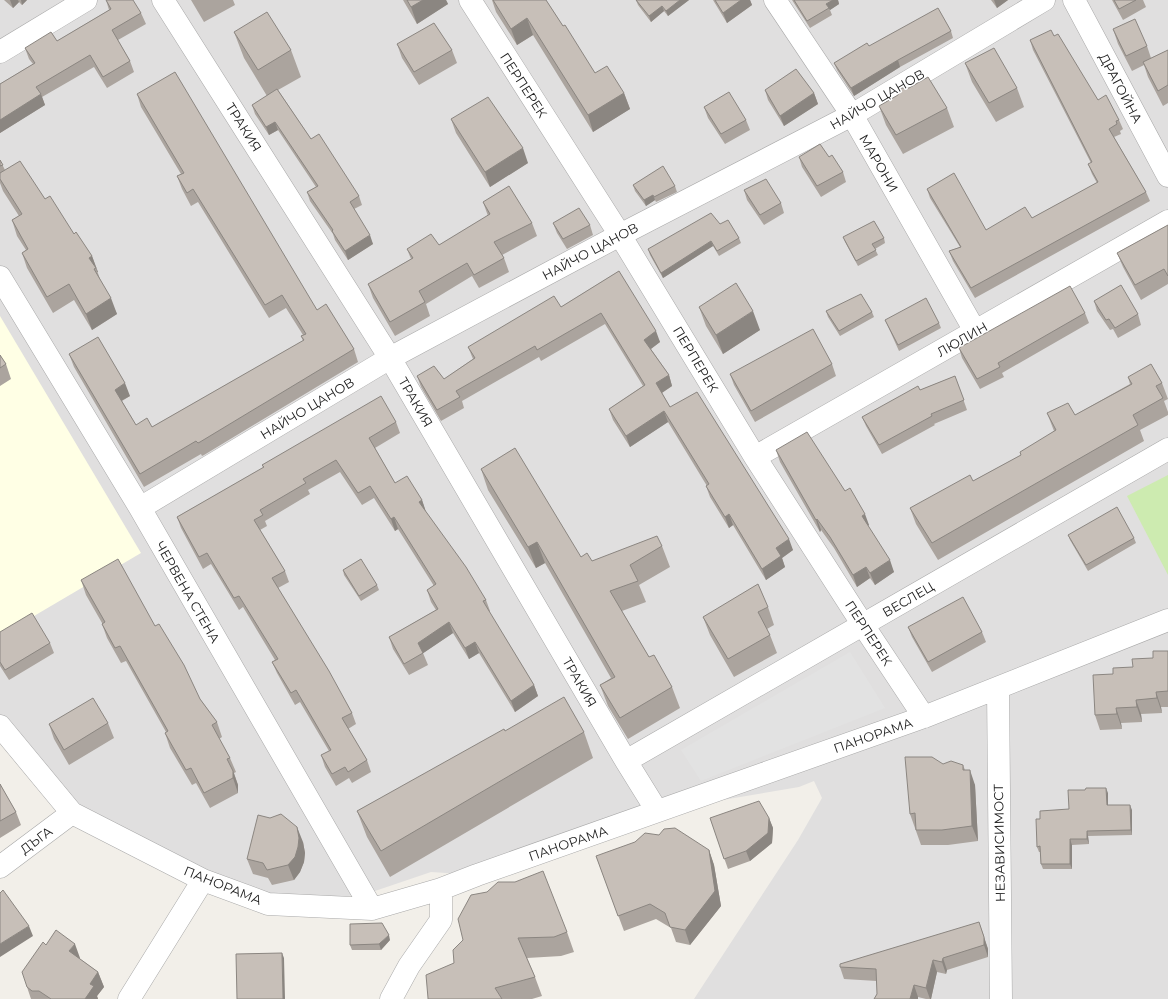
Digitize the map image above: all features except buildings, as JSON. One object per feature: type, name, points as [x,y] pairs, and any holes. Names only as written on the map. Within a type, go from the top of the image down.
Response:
[{"type":"street","points":[[0,52],[86,0]]},
{"type":"street","name":"ТРАКИЯ","points":[[163,0],[390,358],[626,761],[657,811]]},
{"type":"street","name":"ПЕРПЕРЕК","points":[[470,0],[620,235],[755,457],[924,717]]},
{"type":"street","name":"МАРОНИ","points":[[775,0],[852,115],[975,331]]},
{"type":"street","name":"НАЙЧО ЦАНОВ","points":[[140,508],[390,358],[620,235],[852,115],[1044,0]]},
{"type":"street","name":"ДРАГОЙНА","points":[[1074,0],[1168,176]]},
{"type":"street","name":"ЛЮЛИН","points":[[755,457],[1168,221]]},
{"type":"street","name":"ЧЕРВЕНА СТЕНА","points":[[0,277],[140,508],[372,909]]},
{"type":"street","name":"ВЕСЛЕЦ","points":[[626,761],[1168,449]]},
{"type":"street","name":"ПАНОРАМА","points":[[0,726],[72,812],[203,880],[268,904],[372,909],[441,889],[477,874],[924,717],[1168,620]]},
{"type":"street","name":"НЕЗАВИСИМОСТ","points":[[998,688],[1001,999]]},
{"type":"street","name":"ДЪГА","points":[[0,867],[72,812]]},
{"type":"street","points":[[129,999],[203,880]]},
{"type":"street","points":[[391,999],[409,966],[441,920],[441,889]]},
{"type":"shaded area","points":[[0,0],[1168,0],[1168,999],[694,999],[798,840],[822,798],[814,781],[799,787],[657,811],[477,875],[431,872],[372,892],[301,904],[203,880],[72,813],[0,726]]},
{"type":"shaded area","points":[[0,316],[141,553],[0,636]]},
{"type":"shaded area","points":[[850,652],[885,708],[701,781],[681,750]]},
{"type":"green space","points":[[1168,475],[1168,575],[1127,496]]}]
